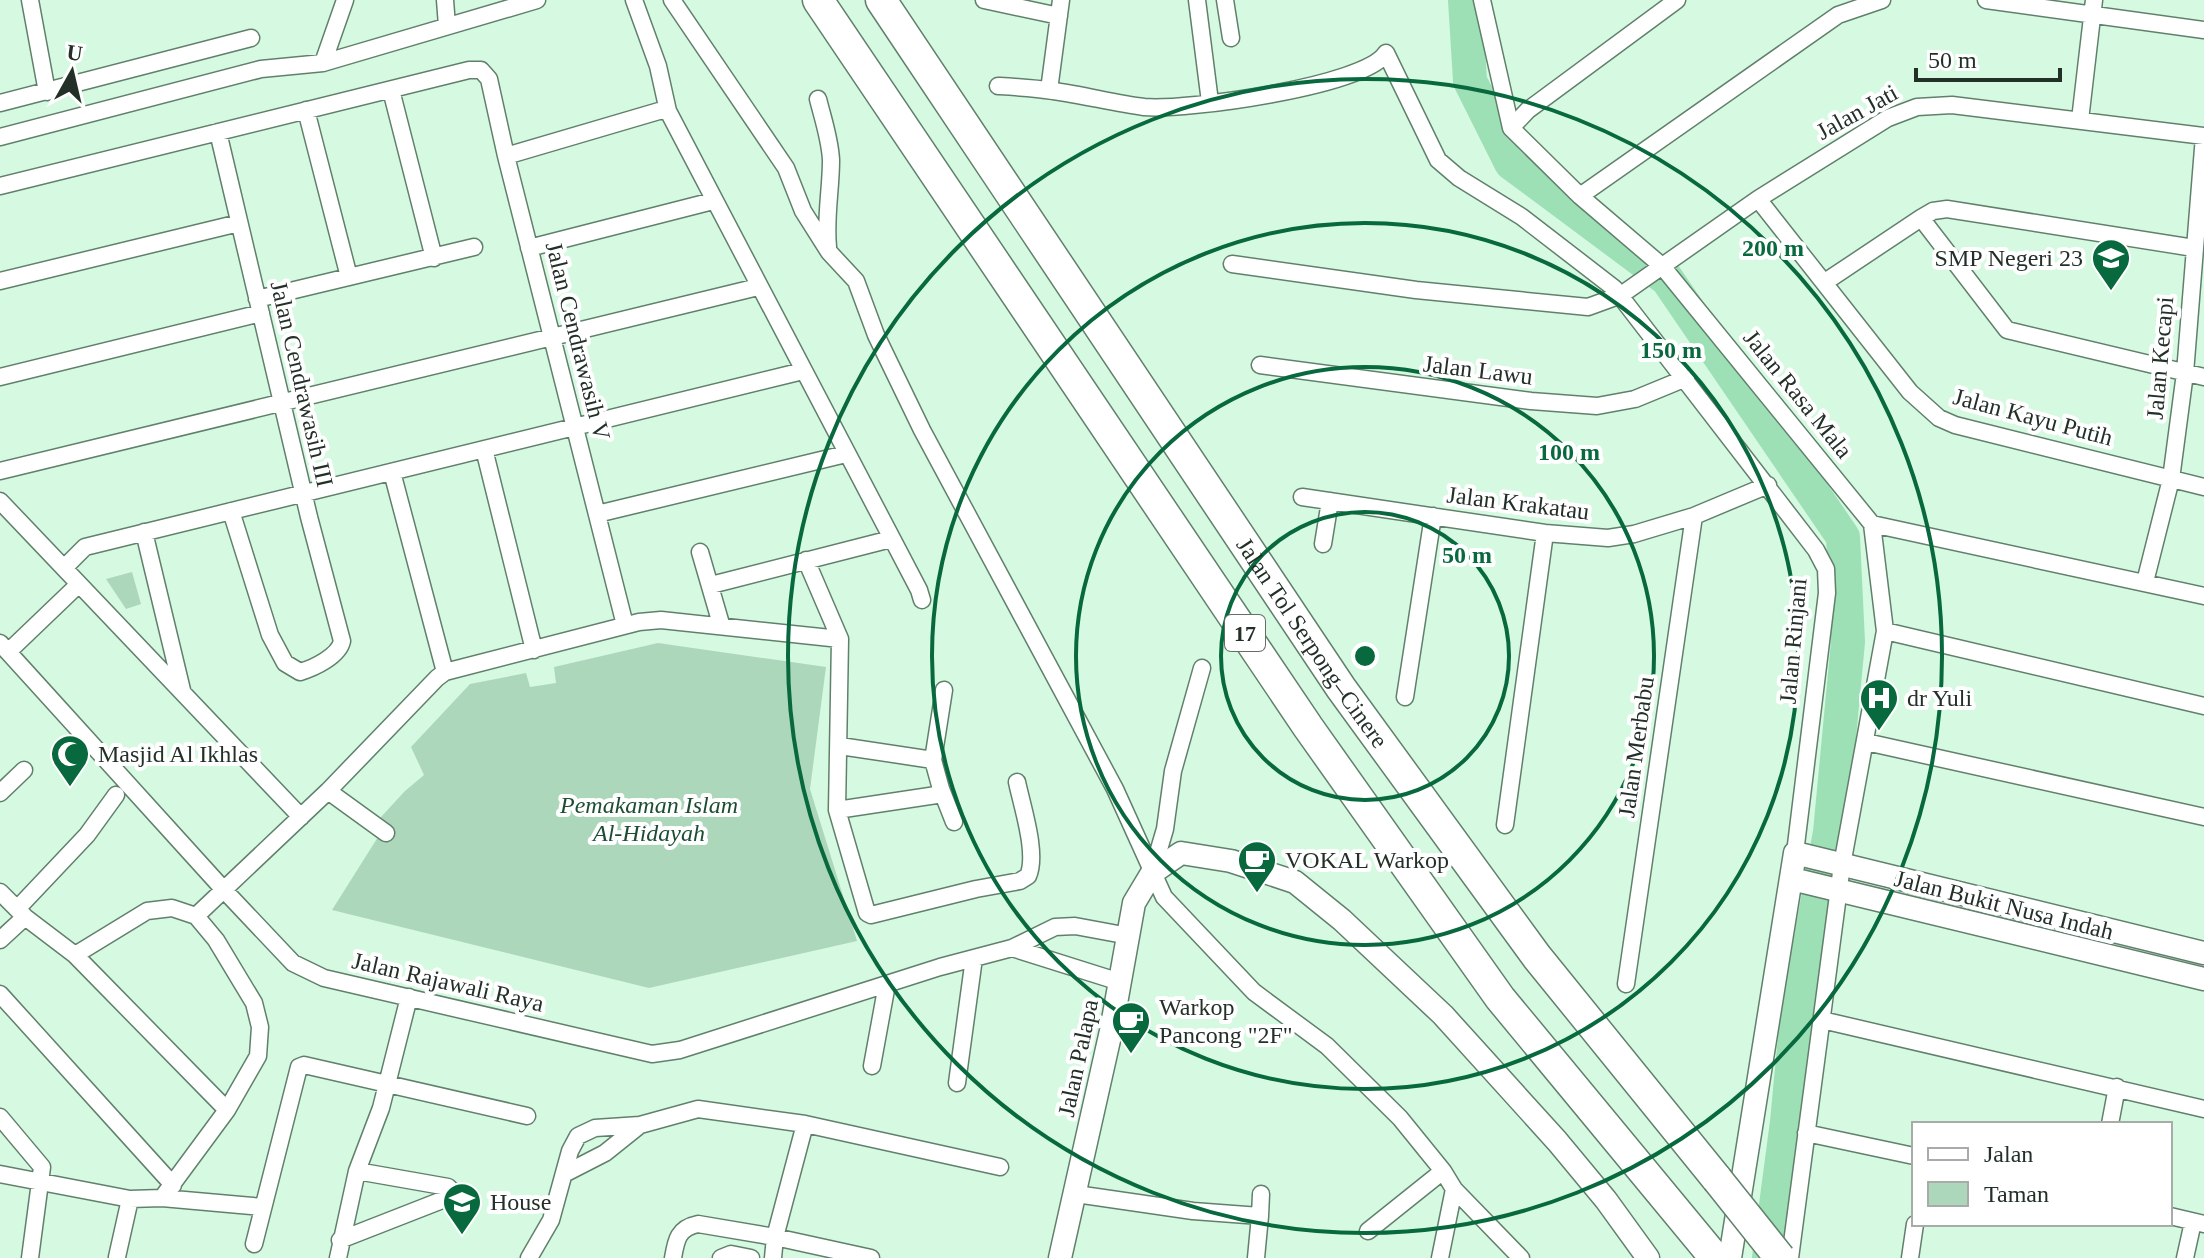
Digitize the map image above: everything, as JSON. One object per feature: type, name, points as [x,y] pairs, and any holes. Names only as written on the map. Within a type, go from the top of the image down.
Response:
[{"type":"highway","name":"Jalan Tol Serpong–Cinere","points":[[818,0],[1308,727],[1500,998],[1709,1250]]},
{"type":"highway","name":"Jalan Tol Serpong–Cinere","points":[[881,0],[1341,688],[1537,957],[1780,1258]]},
{"type":"street","points":[[30,0],[47,92]]},
{"type":"street","points":[[323,63],[345,0]]},
{"type":"street","points":[[445,0],[447,26]]},
{"type":"street","points":[[0,137],[261,69],[323,63],[537,0]]},
{"type":"street","points":[[634,0],[658,66],[668,111],[922,600]]},
{"type":"street","points":[[672,0],[786,168],[803,211],[829,252],[856,281],[876,335],[922,430],[1115,789],[1164,897],[1254,992],[1327,1046],[1400,1118],[1454,1189],[1521,1258]]},
{"type":"street","points":[[984,0],[1060,8],[1049,90]]},
{"type":"street","points":[[998,86],[1049,90],[1147,107],[1210,102],[1197,0]]},
{"type":"street","points":[[1225,0],[1231,38]]},
{"type":"street","points":[[1511,128],[1528,110],[1677,0]]},
{"type":"street","points":[[1580,196],[1838,15],[1882,0]]},
{"type":"street","points":[[1986,0],[2093,7],[2204,30]]},
{"type":"street","points":[[1484,1],[1511,128]]},
{"type":"street","points":[[2080,120],[2093,7]]},
{"type":"street","points":[[0,103],[251,38]]},
{"type":"street","name":"Jalan Rinjani","points":[[1210,102],[1284,94],[1376,65],[1386,53],[1438,160],[1459,178],[1522,217],[1626,291],[1686,378],[1816,550],[1826,569],[1827,593],[1794,880],[1730,1258]]},
{"type":"street","name":"Jalan Cendrawasih V","points":[[391,90],[469,70],[481,70],[489,79],[625,625]]},
{"type":"street","points":[[0,186],[391,90],[434,258]]},
{"type":"street","points":[[818,99],[830,147],[825,221],[829,252]]},
{"type":"street","name":"Jalan Jati","points":[[1232,264],[1416,290],[1576,307],[1600,304],[1626,291],[1758,199],[1888,118],[1917,107],[1952,105],[2204,136]]},
{"type":"street","points":[[306,110],[349,277]]},
{"type":"street","points":[[506,156],[659,111],[668,111]]},
{"type":"street","name":"Jalan Rasa Mala","points":[[1511,128],[1580,196],[1660,267],[1872,524]]},
{"type":"street","name":"Jalan Cendrawasih III","points":[[218,132],[342,647],[309,669],[300,672],[285,663],[270,635],[231,511]]},
{"type":"street","name":"Jalan Kecapi","points":[[2145,582],[2171,479],[2185,373],[2204,136]]},
{"type":"street","name":"Jalan Kayu Putih","points":[[1758,199],[1910,392],[1939,418],[1955,425],[2204,487]]},
{"type":"street","points":[[529,248],[713,201]]},
{"type":"street","points":[[1825,282],[1921,218],[1933,211],[1947,209],[2194,248]]},
{"type":"street","points":[[1921,218],[2007,330],[2204,377]]},
{"type":"street","points":[[0,281],[239,223]]},
{"type":"street","points":[[0,377],[259,306],[349,277],[474,247]]},
{"type":"street","points":[[0,471],[758,287]]},
{"type":"street","name":"Jalan Lawu","points":[[1260,365],[1531,401],[1597,406],[1635,399],[1686,378]]},
{"type":"street","points":[[64,568],[85,547],[803,371]]},
{"type":"street","points":[[484,449],[534,650]]},
{"type":"street","points":[[597,514],[846,454]]},
{"type":"street","points":[[392,472],[445,672]]},
{"type":"street","name":"Jalan Krakatau","points":[[1302,497],[1545,533],[1608,538],[1634,534],[1694,516],[1768,485]]},
{"type":"street","points":[[0,501],[301,817]]},
{"type":"street","points":[[1323,544],[1330,501]]},
{"type":"street","points":[[1405,697],[1433,516]]},
{"type":"street","name":"Jalan Merbabu","points":[[1626,984],[1694,516]]},
{"type":"street","points":[[1790,1258],[1840,865],[1885,631],[1872,524],[2204,596]]},
{"type":"street","points":[[144,532],[183,693]]},
{"type":"street","points":[[1505,825],[1545,533]]},
{"type":"street","points":[[711,585],[891,539]]},
{"type":"street","points":[[700,552],[721,624]]},
{"type":"street","points":[[806,560],[840,639],[837,810],[865,910],[871,915],[1020,881],[1028,876],[1031,863],[1029,839],[1017,782]]},
{"type":"street","points":[[4,647],[79,584]]},
{"type":"street","points":[[196,916],[328,791],[445,672],[625,625],[661,620],[840,639]]},
{"type":"street","points":[[1885,631],[2204,706]]},
{"type":"street","name":"Jalan Rajawali Raya","points":[[4,647],[293,963],[324,978],[652,1054],[680,1050],[1012,948],[1065,925],[1129,936]]},
{"type":"street","points":[[1152,873],[1165,829],[1173,771],[1202,668]]},
{"type":"street","points":[[944,690],[933,760],[954,822]]},
{"type":"street","points":[[1866,742],[2204,817]]},
{"type":"street","points":[[840,746],[933,760]]},
{"type":"street","points":[[0,793],[24,770]]},
{"type":"street","points":[[328,791],[381,830]]},
{"type":"street","points":[[837,810],[943,794]]},
{"type":"street","points":[[0,940],[116,795]]},
{"type":"street","points":[[1152,873],[1181,853],[1231,861],[1295,882],[1342,920],[1443,1015],[1557,1141],[1606,1200],[1648,1258]]},
{"type":"street","name":"Jalan Bukit Nusa Indah","points":[[1797,854],[2204,953]]},
{"type":"street","name":"Jalan Palapa","points":[[1060,1258],[1076,1194],[1134,903],[1152,873]]},
{"type":"street","name":"Jalan Bukit Nusa Indah","points":[[1794,880],[2204,979]]},
{"type":"street","points":[[0,892],[21,913],[75,955],[227,1110]]},
{"type":"street","points":[[75,955],[147,911],[172,908],[196,916],[216,940],[254,1003],[260,1027],[258,1056],[227,1110],[162,1198]]},
{"type":"street","points":[[1041,958],[1043,934]]},
{"type":"street","points":[[1012,948],[1120,982]]},
{"type":"street","points":[[957,1083],[974,958]]},
{"type":"street","points":[[872,1066],[887,984]]},
{"type":"street","points":[[0,994],[173,1185]]},
{"type":"street","points":[[338,1258],[357,1171],[381,1108],[409,997]]},
{"type":"street","points":[[1822,1020],[2204,1109]]},
{"type":"street","points":[[254,1244],[299,1067],[304,1065],[527,1116]]},
{"type":"street","points":[[2110,1122],[2117,1087]]},
{"type":"street","points":[[529,1258],[551,1220],[570,1151],[578,1136],[595,1128],[640,1125],[698,1109],[805,1124],[1000,1167]]},
{"type":"street","points":[[0,1117],[40,1164],[41,1181],[30,1258]]},
{"type":"street","points":[[773,1258],[775,1237],[805,1124]]},
{"type":"street","points":[[566,1173],[605,1153],[640,1125]]},
{"type":"street","points":[[1806,1133],[1912,1156]]},
{"type":"street","points":[[340,1240],[454,1193],[448,1187],[357,1171]]},
{"type":"street","points":[[1368,1231],[1443,1171]]},
{"type":"street","points":[[0,1174],[130,1199],[162,1198],[263,1207]]},
{"type":"street","points":[[1440,1258],[1454,1189]]},
{"type":"street","points":[[1076,1194],[1193,1211],[1260,1216]]},
{"type":"street","points":[[1256,1258],[1261,1194]]},
{"type":"street","points":[[117,1257],[130,1199]]},
{"type":"street","points":[[2172,1216],[2198,1223],[2185,1258]]},
{"type":"street","points":[[673,1258],[679,1233],[690,1226],[709,1225],[871,1258]]},
{"type":"street","points":[[1910,1258],[1915,1226]]},
{"type":"street","points":[[721,1258],[731,1254],[751,1258]]},
{"type":"green space","points":[[132,572],[141,604],[126,609],[106,579]]},
{"type":"green space","name":"Pemakaman Islam Al-Hidayah","points":[[658,643],[826,667],[810,789],[857,941],[649,988],[332,910],[378,837],[369,830],[424,775],[411,747],[470,684],[526,673],[530,687],[556,683],[554,667]]},
{"type":"waterway","points":[[1465,0],[1470,81],[1511,163],[1667,279],[1843,537],[1848,642],[1830,832],[1797,1015],[1769,1258]]},
{"type":"place","name":"SMP Negeri 23","points":[[2111,292]]},
{"type":"place","name":"dr Yuli","points":[[1879,732]]},
{"type":"place","name":"Masjid Al Ikhlas","points":[[70,788]]},
{"type":"place","name":"VOKAL Warkop","points":[[1257,894]]},
{"type":"place","name":"Warkop Pancong \"2F\"","points":[[1131,1055]]},
{"type":"place","name":"House","points":[[462,1236]]}]
